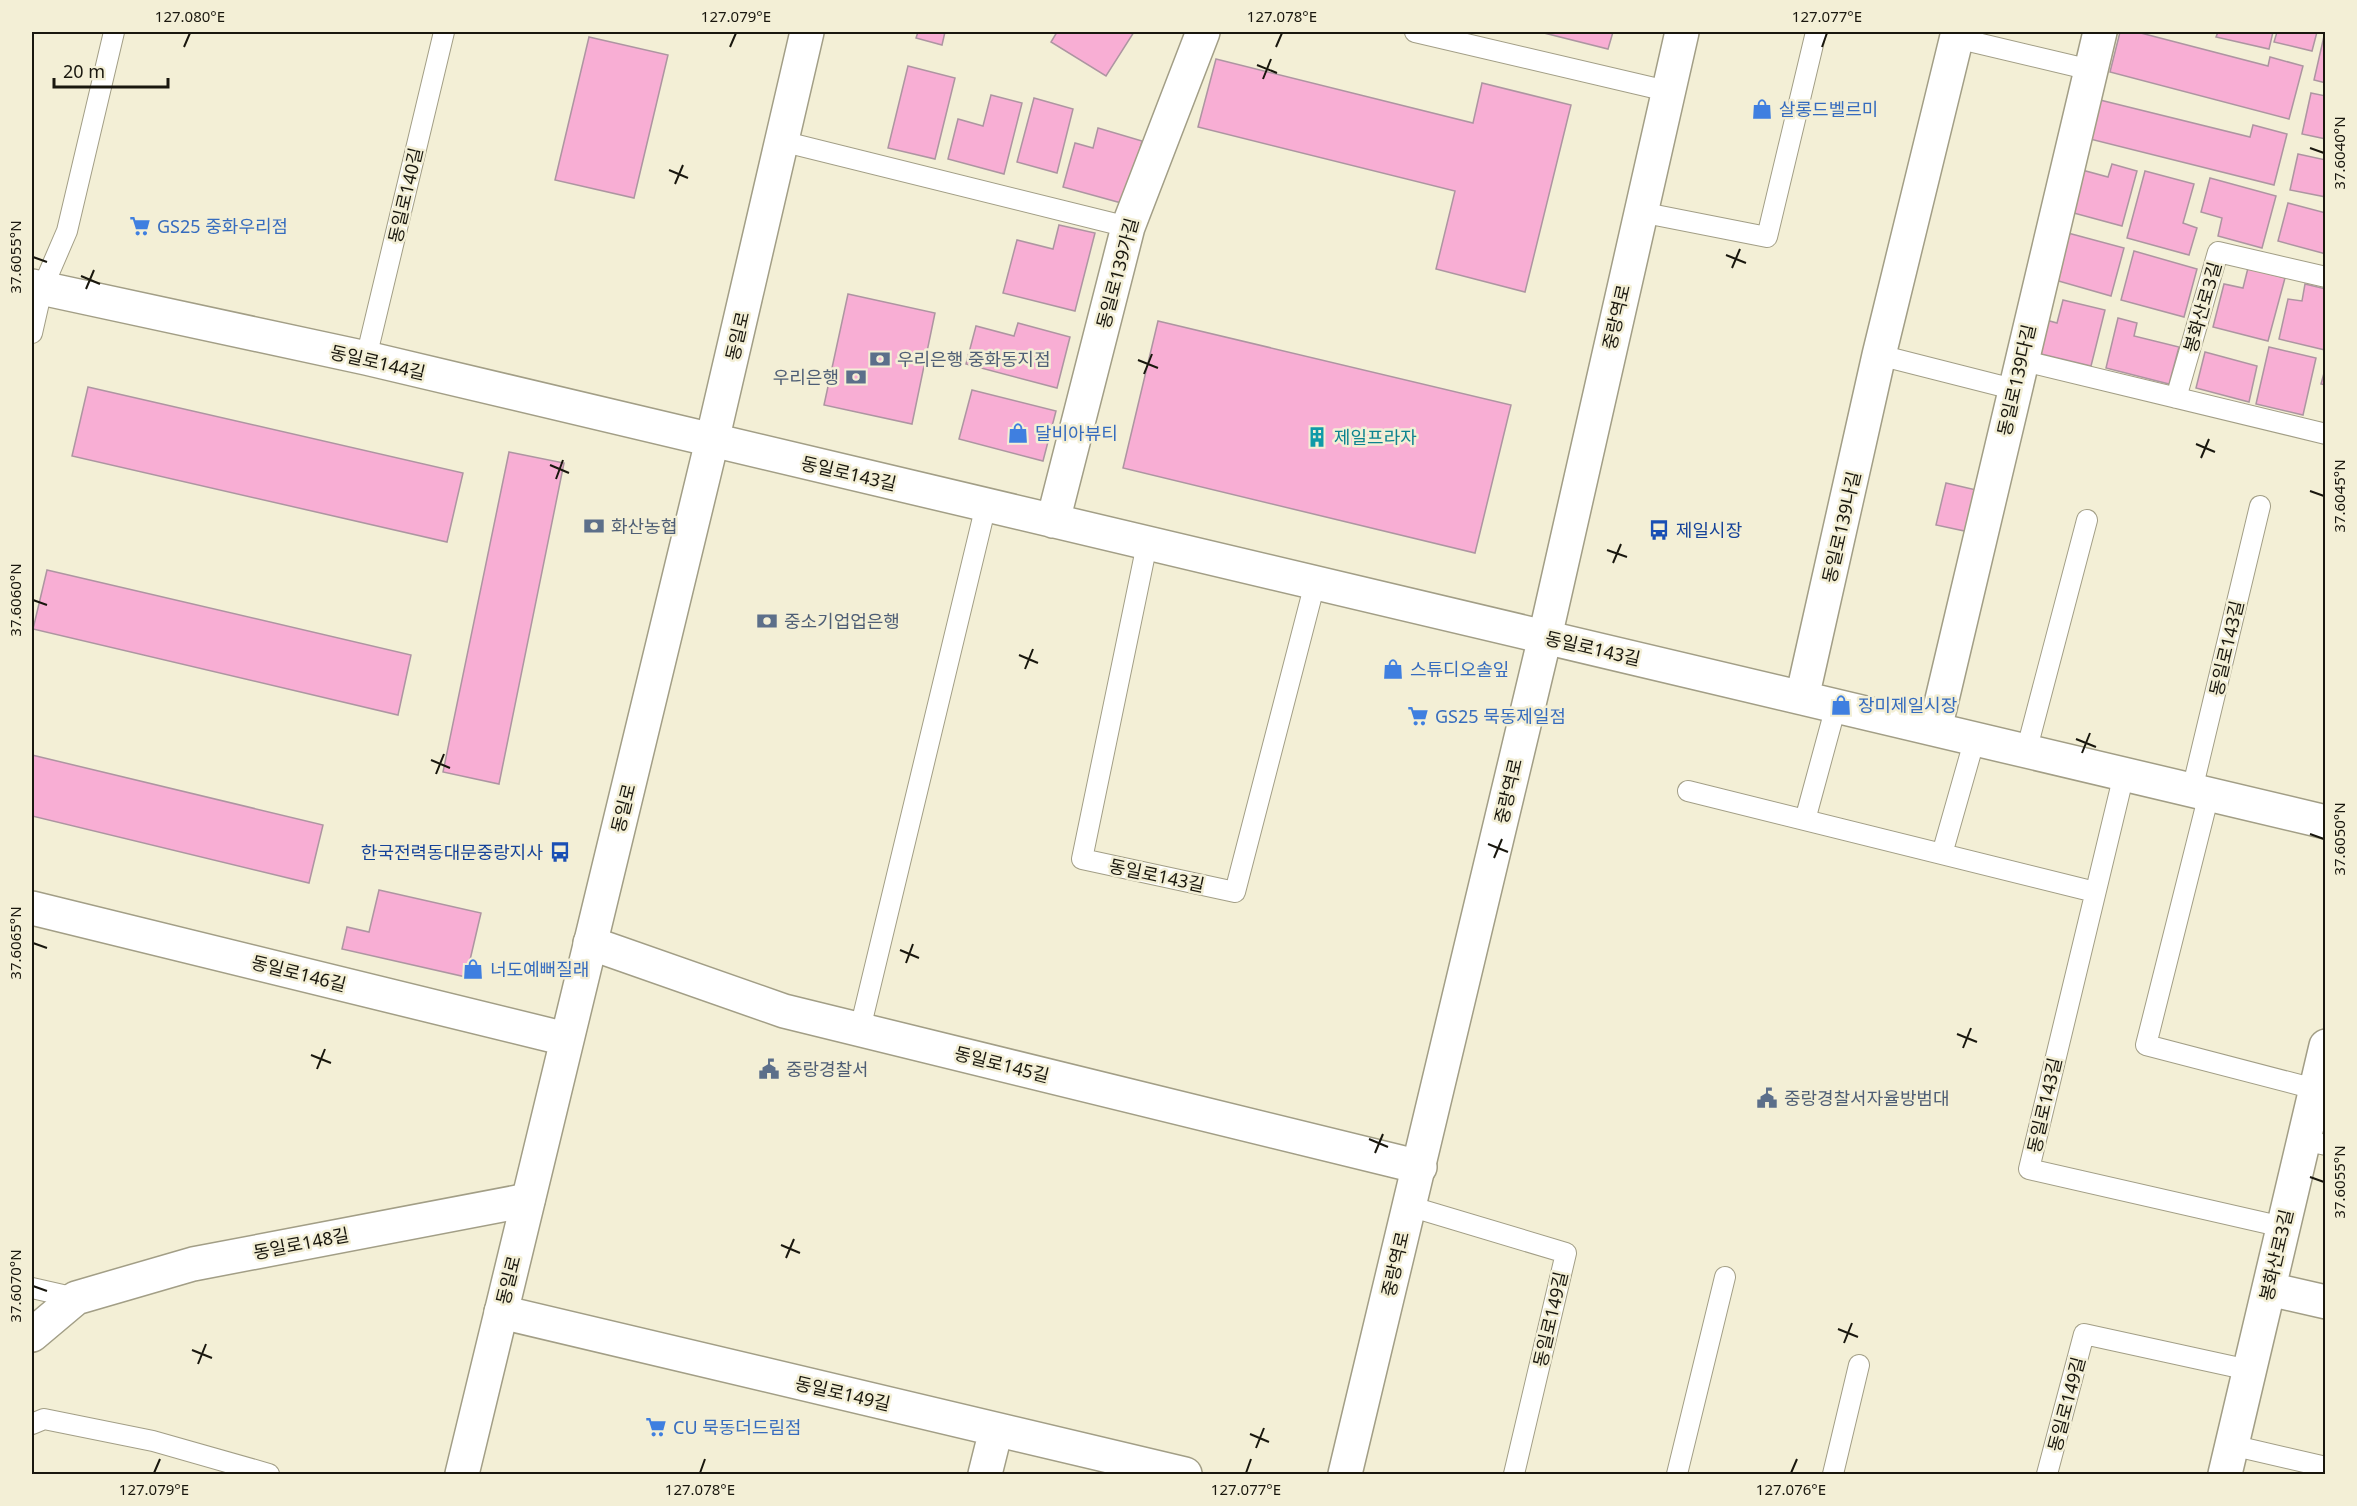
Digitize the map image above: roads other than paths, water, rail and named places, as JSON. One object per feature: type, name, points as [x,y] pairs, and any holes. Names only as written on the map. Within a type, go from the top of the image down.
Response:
[{"type":"street","name":"동일로","points":[[462,1474],[712,441],[807,32]]},
{"type":"street","name":"동일로139가길","points":[[1053,521],[1128,227],[1203,32]]},
{"type":"street","name":"중랑역로","points":[[1345,1474],[1545,637],[1682,32]]},
{"type":"street","name":"동일로139다길","points":[[1935,729],[2017,374],[2100,32]]},
{"type":"street","name":"동일로139나길","points":[[1802,698],[1880,355],[1957,35]]},
{"type":"street","name":"동일로144길","points":[[37,288],[366,358],[712,441]]},
{"type":"street","name":"동일로143길","points":[[712,441],[2325,822]]},
{"type":"street","name":"동일로146길","points":[[32,908],[566,1039]]},
{"type":"street","name":"동일로145길","points":[[590,943],[784,1011],[1419,1167]]},
{"type":"street","name":"봉화산로3길","points":[[2228,1460],[2283,1227],[2314,1143],[2315,1089],[2325,1046]]},
{"type":"street","name":"동일로148길","points":[[32,1335],[76,1298],[193,1264],[528,1200]]},
{"type":"street","points":[[2268,1289],[2325,1302]]},
{"type":"street","name":"동일로149길","points":[[501,1312],[1185,1474]]},
{"type":"street","points":[[985,1474],[996,1430]]},
{"type":"lane","points":[[32,333],[37,288],[67,231],[114,32]]},
{"type":"lane","name":"동일로140길","points":[[366,358],[444,32]]},
{"type":"lane","points":[[1415,32],[1667,91]]},
{"type":"lane","points":[[1640,212],[1767,237],[1815,32]]},
{"type":"lane","name":"동일로139나길","points":[[1957,35],[2091,70]]},
{"type":"lane","points":[[781,141],[1128,227]]},
{"type":"lane","name":"봉화산로3길","points":[[2176,398],[2218,252],[2325,277]]},
{"type":"lane","points":[[1880,355],[2176,398],[2325,434]]},
{"type":"lane","points":[[860,1029],[986,505]]},
{"type":"lane","name":"동일로143길","points":[[2260,506],[2146,1045],[2315,1089]]},
{"type":"lane","points":[[2026,752],[2087,520]]},
{"type":"lane","name":"동일로143길","points":[[1147,543],[1082,859],[1234,892],[1315,583]]},
{"type":"lane","points":[[1805,820],[1836,706]]},
{"type":"lane","points":[[1942,854],[1975,738]]},
{"type":"lane","name":"동일로143길","points":[[2124,774],[2029,1169],[2283,1227]]},
{"type":"lane","points":[[1688,791],[2095,892]]},
{"type":"lane","name":"동일로149길","points":[[1409,1206],[1566,1253],[1514,1474]]},
{"type":"lane","points":[[1677,1474],[1725,1277]]},
{"type":"lane","name":"동일로148길","points":[[32,1288],[76,1298]]},
{"type":"lane","name":"동일로149길","points":[[2047,1474],[2084,1334],[2249,1370]]},
{"type":"lane","points":[[1833,1474],[1858,1365]]},
{"type":"lane","points":[[32,1424],[44,1419],[153,1441],[269,1474]]},
{"type":"lane","name":"봉화산로3길","points":[[2228,1460],[2325,1467]]},
{"type":"place","name":"살롱드벨르미","points":[[1762,109]]},
{"type":"place","name":"GS25 중화우리점","points":[[140,226]]},
{"type":"place","name":"우리은행 중화동지점","points":[[880,359]]},
{"type":"place","name":"우리은행","points":[[856,377]]},
{"type":"place","name":"달비아뷰티","points":[[1018,433]]},
{"type":"place","name":"제일프라자","points":[[1317,437]]},
{"type":"place","name":"화산농협","points":[[594,526]]},
{"type":"place","name":"제일시장","points":[[1659,530]]},
{"type":"place","name":"중소기업업은행","points":[[767,621]]},
{"type":"place","name":"스튜디오솔잎","points":[[1393,669]]},
{"type":"place","name":"장미제일시장","points":[[1841,705]]},
{"type":"place","name":"GS25 묵동제일점","points":[[1418,716]]},
{"type":"place","name":"한국전력동대문중랑지사","points":[[560,852]]},
{"type":"place","name":"너도예뻐질래","points":[[473,969]]},
{"type":"place","name":"중랑경찰서","points":[[769,1069]]},
{"type":"place","name":"중랑경찰서자율방범대","points":[[1767,1098]]},
{"type":"place","name":"CU 묵동더드림점","points":[[656,1427]]}]
